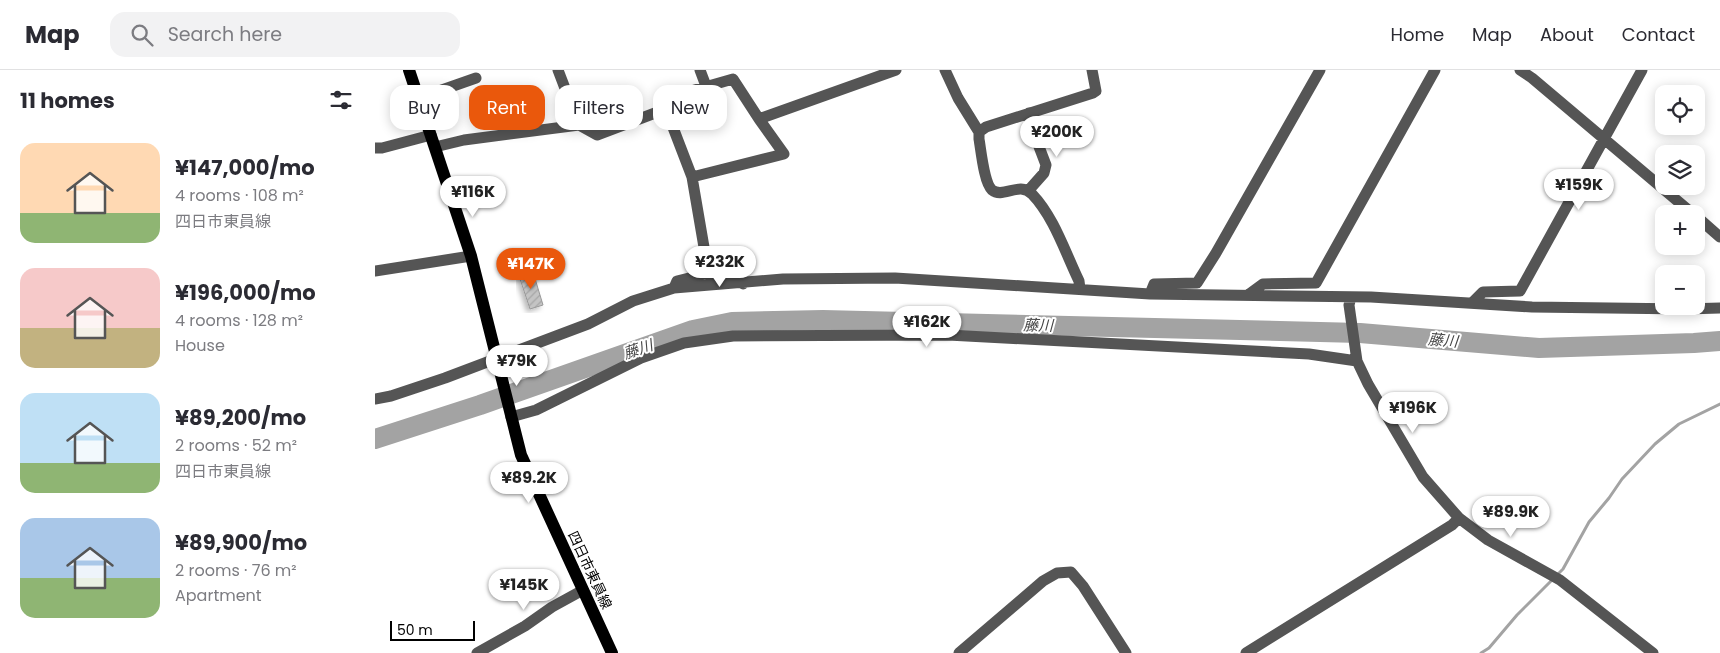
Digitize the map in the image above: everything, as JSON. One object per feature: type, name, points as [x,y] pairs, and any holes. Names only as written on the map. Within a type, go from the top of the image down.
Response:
[{"type":"main road","name":"四日市東員線","points":[[409,70],[414,85]]},
{"type":"main road","name":"四日市東員線","points":[[429,130],[471,256],[521,455],[612,653]]},
{"type":"street","points":[[558,70],[564,85]]},
{"type":"street","points":[[700,70],[706,85]]},
{"type":"street","points":[[759,119],[894,70]]},
{"type":"street","points":[[945,70],[958,98],[979,132],[987,181],[992,190],[998,193],[1022,189],[1028,191],[1048,215],[1079,281],[1080,289]]},
{"type":"street","points":[[979,132],[986,127],[1093,93],[1096,90],[1092,70]]},
{"type":"street","points":[[1149,294],[1154,284],[1197,283],[1320,70]]},
{"type":"street","points":[[1247,296],[1263,284],[1316,283],[1435,70]]},
{"type":"street","points":[[1519,70],[1532,78],[1682,205]]},
{"type":"street","points":[[1472,303],[1483,292],[1520,291],[1642,70]]},
{"type":"street","points":[[456,85],[476,78]]},
{"type":"street","points":[[692,177],[784,154],[733,79],[710,85]]},
{"type":"street","points":[[1028,191],[1044,173],[1046,165],[1030,123],[1029,113]]},
{"type":"street","points":[[375,148],[433,141],[464,140],[555,128]]},
{"type":"street","points":[[589,130],[597,134],[608,130]]},
{"type":"street","points":[[674,130],[692,177],[705,253],[705,274]]},
{"type":"street","points":[[1705,224],[1720,237]]},
{"type":"street","points":[[375,271],[471,256]]},
{"type":"street","points":[[674,288],[677,281],[705,274],[733,276],[743,284]]},
{"type":"street","points":[[375,399],[391,396],[445,378],[588,324],[633,301],[674,288],[743,284],[783,279],[895,278],[1149,294],[1472,303],[1532,307],[1686,310],[1720,308]]},
{"type":"street","points":[[1350,301],[1357,357],[1368,384],[1423,477],[1459,518],[1488,540],[1557,578],[1653,653]]},
{"type":"street","points":[[510,411],[537,410],[641,358],[683,343],[733,336],[948,335],[1357,357]]},
{"type":"street","points":[[1246,653],[1452,525],[1459,518]]},
{"type":"street","points":[[959,653],[1043,581],[1057,573],[1071,572],[1083,586],[1126,653]]},
{"type":"street","points":[[477,653],[583,590]]},
{"type":"building","points":[[533,272],[543,305],[530,309],[519,276]]},
{"type":"waterway","name":"藤川","points":[[375,439],[480,405],[693,330],[732,322],[823,320],[1360,333],[1539,348],[1720,341]]},
{"type":"waterway","points":[[1481,653],[1489,648],[1517,615],[1563,569],[1589,522],[1622,479],[1655,444],[1679,424],[1720,404]]}]
